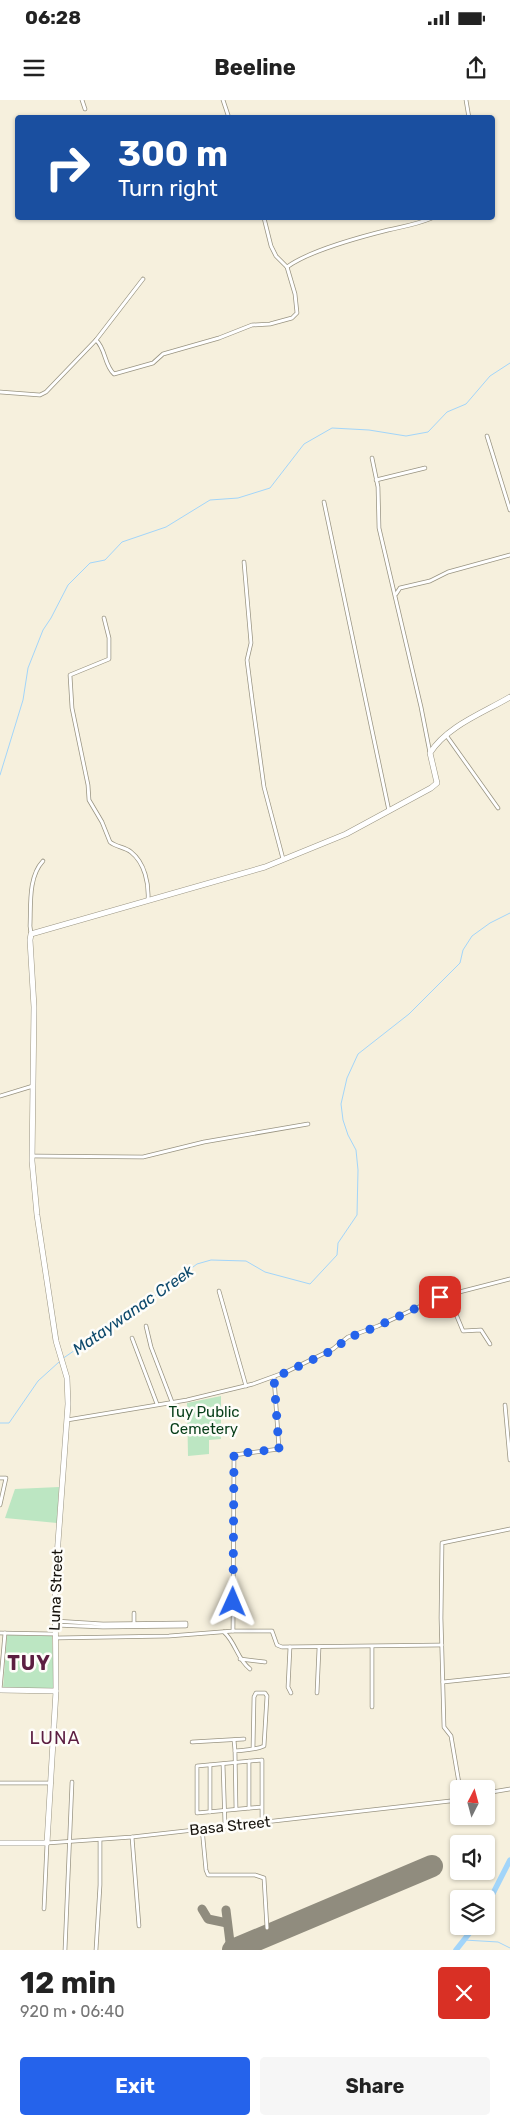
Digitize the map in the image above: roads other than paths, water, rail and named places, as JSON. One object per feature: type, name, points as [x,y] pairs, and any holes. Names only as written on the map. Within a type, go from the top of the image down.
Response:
[{"type":"street","points":[[82,100],[85,109]]},
{"type":"street","points":[[223,100],[228,115]]},
{"type":"street","points":[[466,100],[468,115]]},
{"type":"street","points":[[96,340],[101,344],[109,370],[114,374],[153,363],[163,354],[219,338],[252,325],[270,324],[292,318],[297,314],[297,307],[287,267],[276,256],[271,246],[264,220]]},
{"type":"street","points":[[287,267],[321,250],[370,235],[414,226],[428,220]]},
{"type":"street","points":[[0,392],[40,395],[96,340],[142,280]]},
{"type":"street","points":[[488,436],[510,510]]},
{"type":"street","points":[[43,860],[36,867],[33,875],[30,926],[32,934],[265,867],[346,834],[421,795],[437,783],[422,708],[379,528],[376,480],[372,458]]},
{"type":"street","points":[[376,480],[425,468]]},
{"type":"street","points":[[324,502],[389,811]]},
{"type":"street","points":[[395,595],[400,588],[430,581],[448,572],[510,555]]},
{"type":"street","points":[[244,562],[251,643],[247,660],[252,699],[264,787],[283,860]]},
{"type":"street","points":[[104,618],[109,638],[110,659],[70,675],[72,708],[88,785],[89,800],[102,822],[110,842],[131,852],[142,865],[148,890],[148,900]]},
{"type":"street","points":[[430,753],[436,743],[446,735],[510,697]]},
{"type":"street","points":[[446,735],[498,808]]},
{"type":"street","name":"Luna Street","points":[[32,934],[30,940],[34,1007],[32,1156],[37,1215],[58,1349],[68,1388],[57,1549],[54,1623],[56,1691],[48,1843]]},
{"type":"street","points":[[0,1096],[33,1086]]},
{"type":"street","points":[[32,1156],[143,1157],[204,1142],[308,1124]]},
{"type":"street","points":[[67,1420],[172,1402],[274,1378],[333,1350],[348,1338],[448,1295],[510,1279]]},
{"type":"street","points":[[219,1291],[246,1386]]},
{"type":"street","points":[[448,1295],[463,1330],[481,1330],[490,1344]]},
{"type":"street","points":[[146,1326],[151,1347],[172,1402]]},
{"type":"street","points":[[132,1338],[157,1404]]},
{"type":"street","points":[[233,1631],[234,1454],[279,1449],[274,1378]]},
{"type":"street","points":[[505,1405],[510,1460]]},
{"type":"street","points":[[0,1478],[6,1478],[1,1493],[0,1505]]},
{"type":"street","points":[[458,1780],[451,1736],[444,1727],[442,1543],[510,1529]]},
{"type":"street","points":[[134,1613],[134,1625]]},
{"type":"street","points":[[54,1623],[134,1625],[186,1626],[186,1623],[134,1625]]},
{"type":"street","points":[[0,1633],[54,1636],[169,1636],[272,1630],[279,1647],[442,1645]]},
{"type":"street","points":[[224,1632],[230,1638],[240,1659],[250,1669]]},
{"type":"street","points":[[5,1633],[0,1690],[56,1691]]},
{"type":"street","points":[[290,1647],[288,1688],[291,1693]]},
{"type":"street","points":[[372,1647],[372,1707]]},
{"type":"street","points":[[317,1693],[319,1648]]},
{"type":"street","points":[[240,1659],[265,1662]]},
{"type":"street","points":[[443,1682],[510,1675]]},
{"type":"street","points":[[235,1752],[253,1749],[264,1746],[267,1696],[265,1693],[256,1693],[254,1697],[253,1749]]},
{"type":"street","points":[[192,1742],[244,1739]]},
{"type":"street","points":[[234,1740],[236,1809]]},
{"type":"street","points":[[262,1807],[197,1814],[196,1766],[262,1760],[262,1807],[262,1822]]},
{"type":"street","points":[[249,1761],[249,1808]]},
{"type":"street","points":[[223,1764],[223,1811],[225,1826]]},
{"type":"street","points":[[210,1765],[210,1812]]},
{"type":"street","points":[[66,1950],[72,1782]]},
{"type":"street","points":[[0,1783],[51,1784]]},
{"type":"street","points":[[495,1792],[510,1789]]},
{"type":"street","name":"Basa Street","points":[[0,1844],[69,1842],[132,1837],[450,1802]]},
{"type":"street","points":[[202,1828],[208,1875],[255,1875],[264,1878],[267,1928]]},
{"type":"street","points":[[132,1837],[139,1926]]},
{"type":"street","points":[[96,1950],[100,1885],[100,1840]]},
{"type":"street","points":[[44,1909],[48,1843]]},
{"type":"waterway","points":[[0,775],[23,700],[28,668],[43,630],[68,585],[90,563],[105,560],[122,542],[166,527],[210,500],[238,498],[270,488],[304,444],[332,428],[369,430],[406,436],[428,432],[447,412],[466,404],[490,376],[510,363]]},
{"type":"waterway","name":"Mataywanac Creek","points":[[62,1359],[160,1292],[197,1264],[211,1260],[246,1261],[265,1272],[310,1284],[337,1255],[338,1243],[357,1215],[358,1170],[356,1150],[343,1120],[341,1104],[347,1078],[358,1054],[409,1014],[460,963],[463,950],[472,936],[490,923],[510,913]]},
{"type":"waterway","name":"Mataywanac Creek","points":[[0,1423],[9,1423],[38,1381],[59,1362]]},
{"type":"waterway","points":[[495,1890],[510,1860]]},
{"type":"waterway","points":[[456,1950],[468,1935]]},
{"type":"waterway","points":[[464,1940],[498,1942],[510,1948]]},
{"type":"district","name":"TUY","points":[[29,1663]]},
{"type":"district","name":"LUNA","points":[[55,1738]]},
{"type":"park label","name":"Tuy Public Cemetery","points":[[204,1420]]}]
